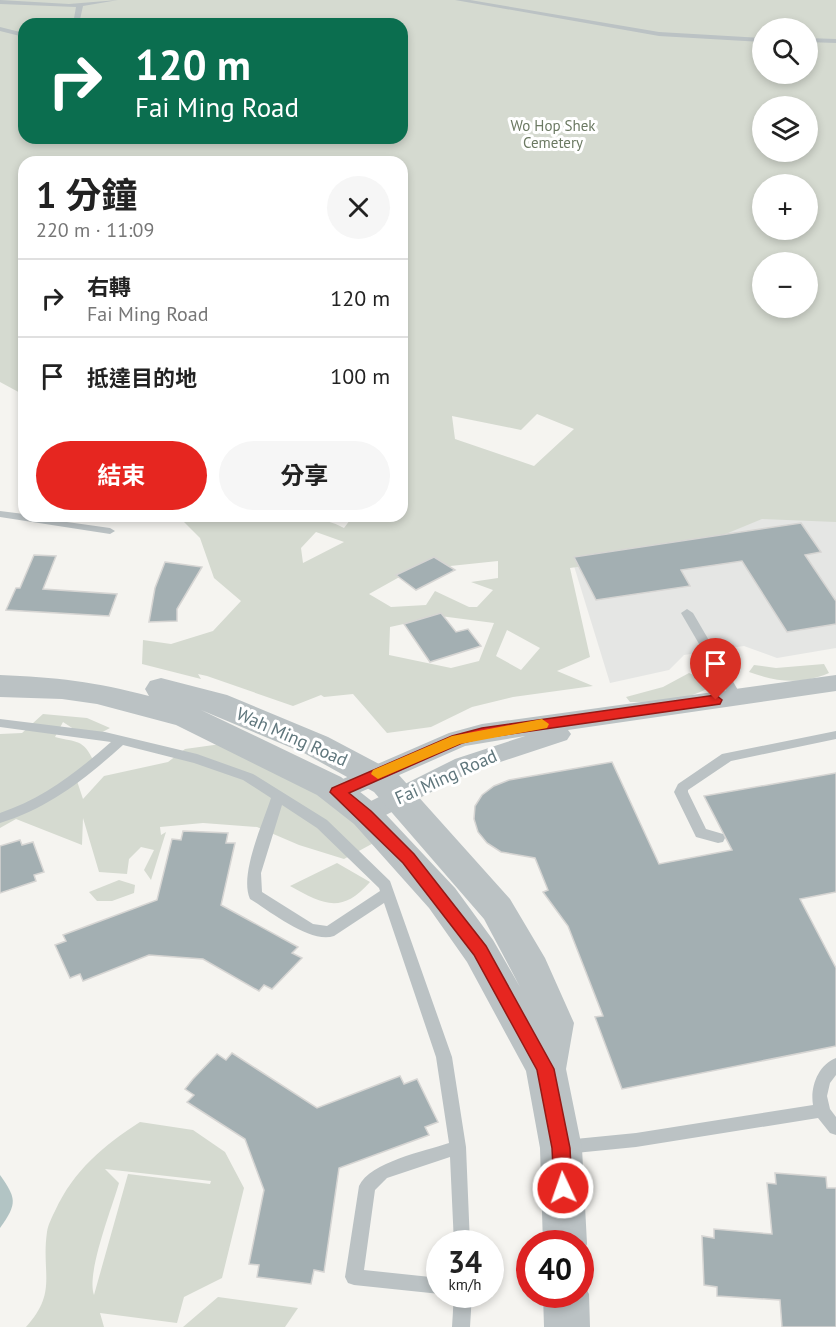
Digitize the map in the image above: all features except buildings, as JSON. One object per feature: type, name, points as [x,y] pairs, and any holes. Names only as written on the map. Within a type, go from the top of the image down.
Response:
[{"type":"street","name":"Wah Ming Road","points":[[0,673],[90,677],[149,686],[216,704],[316,744],[386,786],[497,909],[532,969],[554,1023],[546,1069]]},
{"type":"street","name":"Fai Ming Road","points":[[338,792],[386,786],[464,765],[632,711],[836,682]]},
{"type":"street","name":"Wah Ming Road","points":[[0,686],[62,688],[97,693],[187,717],[267,754],[338,792],[366,815],[435,890],[480,951],[546,1069],[561,1148],[564,1230]]},
{"type":"street","name":"Fai Ming Road","points":[[366,815],[386,786]]},
{"type":"street","points":[[566,1308],[567,1327]]},
{"type":"lane","points":[[0,2],[37,6],[80,6],[115,0]]},
{"type":"lane","points":[[458,0],[659,34],[752,39]]},
{"type":"lane","points":[[77,18],[80,6]]},
{"type":"lane","points":[[0,29],[18,34]]},
{"type":"lane","points":[[818,40],[836,40]]},
{"type":"lane","points":[[0,514],[18,517]]},
{"type":"lane","points":[[52,522],[110,531]]},
{"type":"lane","points":[[687,613],[736,697]]},
{"type":"lane","points":[[0,723],[121,740],[197,759],[248,777],[322,824],[385,885],[444,1057],[458,1147],[461,1230]]},
{"type":"lane","points":[[718,838],[701,833],[681,792],[682,787],[727,757],[836,735]]},
{"type":"lane","points":[[0,818],[18,813],[66,789],[121,740]]},
{"type":"lane","points":[[278,796],[254,873],[255,895],[310,928],[328,932],[388,893]]},
{"type":"lane","points":[[836,1065],[826,1073],[819,1084],[818,1097],[822,1110],[836,1128]]},
{"type":"lane","points":[[561,1148],[642,1139],[822,1110]]},
{"type":"lane","points":[[426,1285],[354,1277],[367,1186],[382,1173],[458,1147]]},
{"type":"lane","points":[[461,1327],[462,1308]]},
{"type":"shaded area","points":[[836,499],[836,648],[777,658],[744,646],[684,655],[669,670],[610,683],[570,553]]},
{"type":"shaded area","points":[[0,1175],[13,1201],[10,1212],[0,1228]]},
{"type":"green space","name":"Wo Hop Shek Cemetery","points":[[0,0],[836,0],[836,522],[762,519],[682,552],[570,568],[590,657],[557,671],[593,686],[513,697],[472,707],[431,727],[387,733],[353,694],[324,697],[321,695],[293,706],[207,676],[198,674],[201,679],[142,664],[143,640],[171,644],[213,631],[241,601],[214,578],[200,538],[184,522],[330,522],[344,528],[348,522],[408,522],[408,156],[18,156],[18,392],[0,382]],"holes":[[[537,414],[574,429],[534,466],[455,439],[452,416],[521,430]],[[316,532],[344,542],[303,563],[301,548]],[[498,561],[498,578],[471,582],[493,590],[477,607],[469,607],[435,591],[426,605],[391,607],[369,594],[412,570]],[[440,616],[494,623],[479,661],[451,668],[389,655],[390,627]],[[507,630],[540,648],[521,670],[496,656]]]},
{"type":"green space","points":[[824,664],[829,673],[799,681],[779,680],[749,672],[754,665],[776,668]]},
{"type":"green space","points":[[689,673],[715,684],[695,694],[674,699],[630,702],[626,697],[663,687]]},
{"type":"green space","points":[[43,714],[87,718],[110,728],[89,739],[63,722],[55,737],[83,745],[94,762],[77,781],[83,799],[104,776],[168,762],[185,749],[221,744],[328,778],[381,839],[344,859],[299,845],[257,827],[203,823],[160,827],[161,835],[166,832],[151,880],[144,870],[154,850],[141,847],[129,859],[127,874],[99,872],[83,818],[82,845],[16,819],[0,828],[0,734],[22,733]]},
{"type":"green space","points":[[337,863],[370,882],[360,892],[341,903],[312,898],[290,886]]},
{"type":"green space","points":[[119,880],[135,885],[134,893],[112,901],[97,901],[89,892]]},
{"type":"green space","points":[[140,1122],[193,1130],[225,1152],[244,1188],[222,1278],[184,1297],[177,1323],[100,1313],[104,1327],[26,1327],[36,1315],[45,1292],[47,1232],[55,1211],[80,1171]],"holes":[[[105,1169],[211,1181],[210,1184],[128,1174],[94,1295],[92,1285],[97,1256],[119,1183]]]},
{"type":"green space","points":[[218,1297],[298,1308],[285,1327],[183,1327]]},
{"type":"slow traffic","points":[[378,774],[458,739],[542,724]]},
{"type":"route","points":[[563,1188],[561,1148],[546,1069],[480,951],[442,898],[408,858],[366,815],[338,792],[458,739],[482,733],[716,700]]}]
